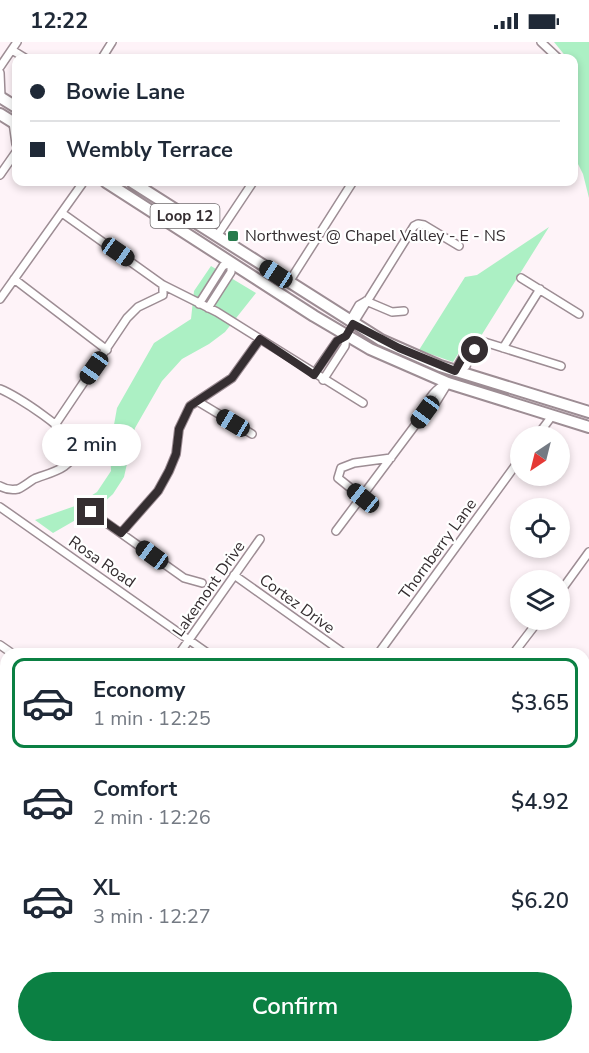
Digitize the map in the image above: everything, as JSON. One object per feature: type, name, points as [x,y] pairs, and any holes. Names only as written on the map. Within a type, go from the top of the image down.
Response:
[{"type":"main road","name":"Loop 12","points":[[112,186],[346,336],[393,360],[448,383],[589,427]]},
{"type":"main road","name":"Loop 12","points":[[138,186],[353,324],[399,348],[455,371],[589,412]]},
{"type":"main road","points":[[231,262],[239,250]]},
{"type":"main road","points":[[346,336],[353,324]]},
{"type":"main road","points":[[448,383],[455,371]]},
{"type":"main road","points":[[552,416],[557,402]]},
{"type":"street","points":[[0,67],[17,42]]},
{"type":"street","points":[[541,42],[554,54]]},
{"type":"street","points":[[12,50],[18,54]]},
{"type":"street","points":[[0,73],[0,97]]},
{"type":"street","points":[[0,175],[12,158]]},
{"type":"street","points":[[0,299],[81,186]]},
{"type":"street","points":[[217,237],[250,186]]},
{"type":"street","points":[[289,282],[350,186]]},
{"type":"street","points":[[62,213],[163,285],[208,308],[363,403]]},
{"type":"street","points":[[353,324],[410,230],[418,224],[459,246]]},
{"type":"street","points":[[199,304],[223,266],[231,262],[231,272],[208,308]]},
{"type":"street","points":[[521,278],[579,314]]},
{"type":"street","points":[[15,279],[107,350]]},
{"type":"street","points":[[55,425],[127,318],[138,307],[163,295],[163,285]]},
{"type":"street","points":[[503,348],[540,289]]},
{"type":"street","points":[[366,301],[392,312],[404,311]]},
{"type":"street","points":[[314,375],[337,341],[346,336]]},
{"type":"street","points":[[323,380],[345,346],[346,336]]},
{"type":"street","points":[[121,533],[158,491],[169,471],[176,454],[183,416],[196,401],[232,378],[260,339]]},
{"type":"street","points":[[455,371],[478,340],[561,366]]},
{"type":"street","points":[[336,531],[363,498],[425,412],[426,404],[438,387],[448,383]]},
{"type":"street","points":[[0,388],[55,425],[70,437],[74,445],[74,451],[63,468],[18,489],[0,486]]},
{"type":"street","points":[[196,401],[252,435]]},
{"type":"street","points":[[544,426],[552,416]]},
{"type":"street","points":[[363,498],[338,478],[341,468],[354,463],[391,458]]},
{"type":"street","name":"Thornberry Lane","points":[[382,648],[510,473]]},
{"type":"street","name":"Rosa Road","points":[[0,507],[200,648]]},
{"type":"street","points":[[91,512],[184,578],[202,583]]},
{"type":"street","name":"Lakemont Drive","points":[[183,648],[260,539]]},
{"type":"street","points":[[570,578],[589,552]]},
{"type":"street","name":"Cortez Drive","points":[[234,575],[337,648]]},
{"type":"street","points":[[518,648],[531,630]]},
{"type":"green space","points":[[554,42],[589,42],[589,198],[578,164],[578,54],[564,54]]},
{"type":"green space","points":[[549,227],[481,336],[471,333],[453,362],[419,350],[465,277],[477,275]]},
{"type":"green space","points":[[211,266],[256,293],[225,332],[182,359],[162,381],[135,428],[124,477],[113,494],[100,506],[53,533],[35,520],[75,506],[97,492],[111,471],[110,447],[117,408],[154,343],[191,319],[194,291]]},
{"type":"place","name":"Northwest @ Chapel Valley - E - NS","points":[[233,236]]},
{"type":"route","points":[[91,512],[121,533],[139,515],[158,491],[173,463],[183,416],[196,401],[232,378],[243,366],[260,339],[314,375],[337,341],[346,336],[353,324],[381,340],[455,371],[469,346],[478,340],[475,350]]}]
